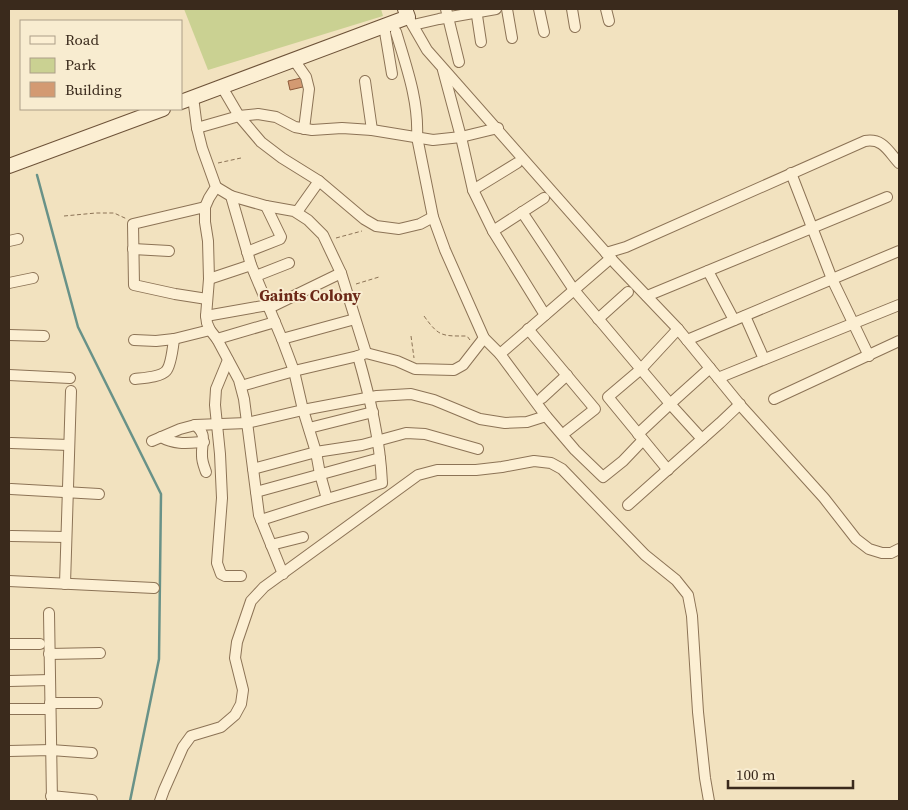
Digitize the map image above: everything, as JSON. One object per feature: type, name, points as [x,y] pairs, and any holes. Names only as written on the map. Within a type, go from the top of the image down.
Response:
[{"type":"street","points":[[261,520],[382,483],[378,440],[356,319],[341,273],[323,235],[297,212],[231,196],[216,187],[187,100],[294,60],[390,29],[409,17],[496,9]]},
{"type":"street","points":[[507,9],[512,38]]},
{"type":"street","points":[[539,9],[544,32]]},
{"type":"street","points":[[572,9],[575,27]]},
{"type":"street","points":[[606,9],[609,22]]},
{"type":"street","points":[[476,11],[481,42]]},
{"type":"street","points":[[447,13],[459,62]]},
{"type":"street","points":[[409,17],[427,50],[609,255],[678,329],[740,404],[824,498],[856,539],[869,549],[882,554],[897,551]]},
{"type":"street","points":[[390,29],[392,74]]},
{"type":"street","points":[[390,29],[416,110],[417,137],[434,217],[445,250],[484,338],[500,354],[546,416],[575,450],[603,477],[624,461],[641,437],[670,404],[710,368]]},
{"type":"street","points":[[294,60],[306,76],[309,89],[304,128]]},
{"type":"street","points":[[442,66],[474,190],[493,230],[545,315]]},
{"type":"street","points":[[365,80],[372,130]]},
{"type":"street","points":[[222,87],[239,116],[261,142],[282,158],[319,181],[364,219],[376,226],[399,229],[420,224],[434,217]]},
{"type":"street","points":[[9,166],[160,110]]},
{"type":"street","points":[[197,128],[239,116],[258,114],[276,118],[295,127],[312,130],[342,128],[372,130],[433,140],[462,138],[498,128]]},
{"type":"street","points":[[500,354],[574,290],[609,255],[864,141],[873,140],[881,143],[899,163]]},
{"type":"street","points":[[474,190],[517,163]]},
{"type":"street","points":[[791,173],[832,279],[869,356]]},
{"type":"street","points":[[297,212],[319,181]]},
{"type":"street","points":[[216,187],[205,207],[209,279],[206,316],[210,330],[218,339],[239,380],[244,399],[261,520],[283,574]]},
{"type":"street","points":[[231,196],[251,265],[294,371],[327,499]]},
{"type":"street","points":[[647,296],[887,197]]},
{"type":"street","points":[[493,230],[544,198]]},
{"type":"street","points":[[247,252],[281,237],[266,206]]},
{"type":"street","points":[[205,207],[133,224],[133,249],[134,284],[175,294],[207,299]]},
{"type":"street","points":[[522,212],[574,290],[702,439]]},
{"type":"street","points":[[133,249],[169,251]]},
{"type":"street","points":[[687,340],[899,251]]},
{"type":"street","points":[[256,276],[289,263]]},
{"type":"street","points":[[209,279],[251,265]]},
{"type":"street","points":[[708,271],[734,320]]},
{"type":"street","points":[[206,316],[268,307],[341,273]]},
{"type":"street","points":[[9,283],[33,278]]},
{"type":"street","points":[[598,319],[628,292]]},
{"type":"street","points":[[718,378],[899,305]]},
{"type":"street","points":[[745,316],[764,359]]},
{"type":"street","points":[[282,339],[356,319]]},
{"type":"street","points":[[218,339],[275,322]]},
{"type":"street","points":[[528,329],[595,409],[568,431]]},
{"type":"street","points":[[668,470],[608,397],[641,369],[678,329]]},
{"type":"street","points":[[134,340],[174,340],[210,330]]},
{"type":"street","points":[[9,335],[44,336]]},
{"type":"street","points":[[240,386],[362,354],[397,361],[415,369],[454,370],[463,366],[484,338]]},
{"type":"street","points":[[135,379],[161,375],[166,372],[174,340]]},
{"type":"street","points":[[774,399],[899,341]]},
{"type":"street","points":[[228,360],[216,389],[215,406],[222,498],[217,563],[221,574],[225,576],[242,576]]},
{"type":"street","points":[[542,398],[567,375]]},
{"type":"street","points":[[9,376],[70,378]]},
{"type":"street","points":[[65,584],[71,391]]},
{"type":"street","points":[[204,442],[176,443],[156,439],[180,429],[195,426],[247,423],[370,397],[411,394],[434,400],[480,419],[505,423],[527,422],[546,416]]},
{"type":"street","points":[[628,505],[740,404]]},
{"type":"street","points":[[309,428],[373,412]]},
{"type":"street","points":[[195,426],[201,430],[203,436],[202,462],[206,472]]},
{"type":"street","points":[[253,470],[316,452],[362,445],[406,433],[425,434],[478,449]]},
{"type":"street","points":[[11,443],[69,445]]},
{"type":"street","points":[[256,492],[380,458]]},
{"type":"street","points":[[160,801],[183,747],[191,736],[221,727],[236,715],[241,704],[243,690],[235,658],[236,642],[251,602],[264,587],[418,475],[437,470],[476,470],[534,461],[551,463],[562,469],[645,555],[676,580],[688,595],[692,616],[698,712],[709,801]]},
{"type":"street","points":[[11,489],[99,494]]},
{"type":"street","points":[[12,536],[66,537]]},
{"type":"street","points":[[271,545],[303,537]]},
{"type":"street","points":[[9,582],[154,588]]},
{"type":"street","points":[[49,613],[52,799],[92,800]]},
{"type":"street","points":[[9,644],[40,644]]},
{"type":"street","points":[[50,654],[100,653]]},
{"type":"street","points":[[9,681],[50,680]]},
{"type":"street","points":[[9,709],[97,703]]},
{"type":"street","points":[[9,751],[51,750],[92,753]]},
{"type":"path","points":[[208,165],[241,158]]},
{"type":"path","points":[[64,216],[114,213],[133,224]]},
{"type":"path","points":[[326,241],[362,231]]},
{"type":"path","points":[[345,288],[379,277]]},
{"type":"path","points":[[424,316],[439,333],[467,336],[476,349]]},
{"type":"path","points":[[410,336],[415,369]]},
{"type":"green space","points":[[184,9],[381,9],[383,16],[208,70]]},
{"type":"building","points":[[301,78],[307,86],[290,90],[288,81]]},
{"type":"waterway","points":[[37,175],[78,327],[161,494],[159,659],[130,801]]},
{"type":"district","name":"Gaints Colony","points":[[310,295]]}]
